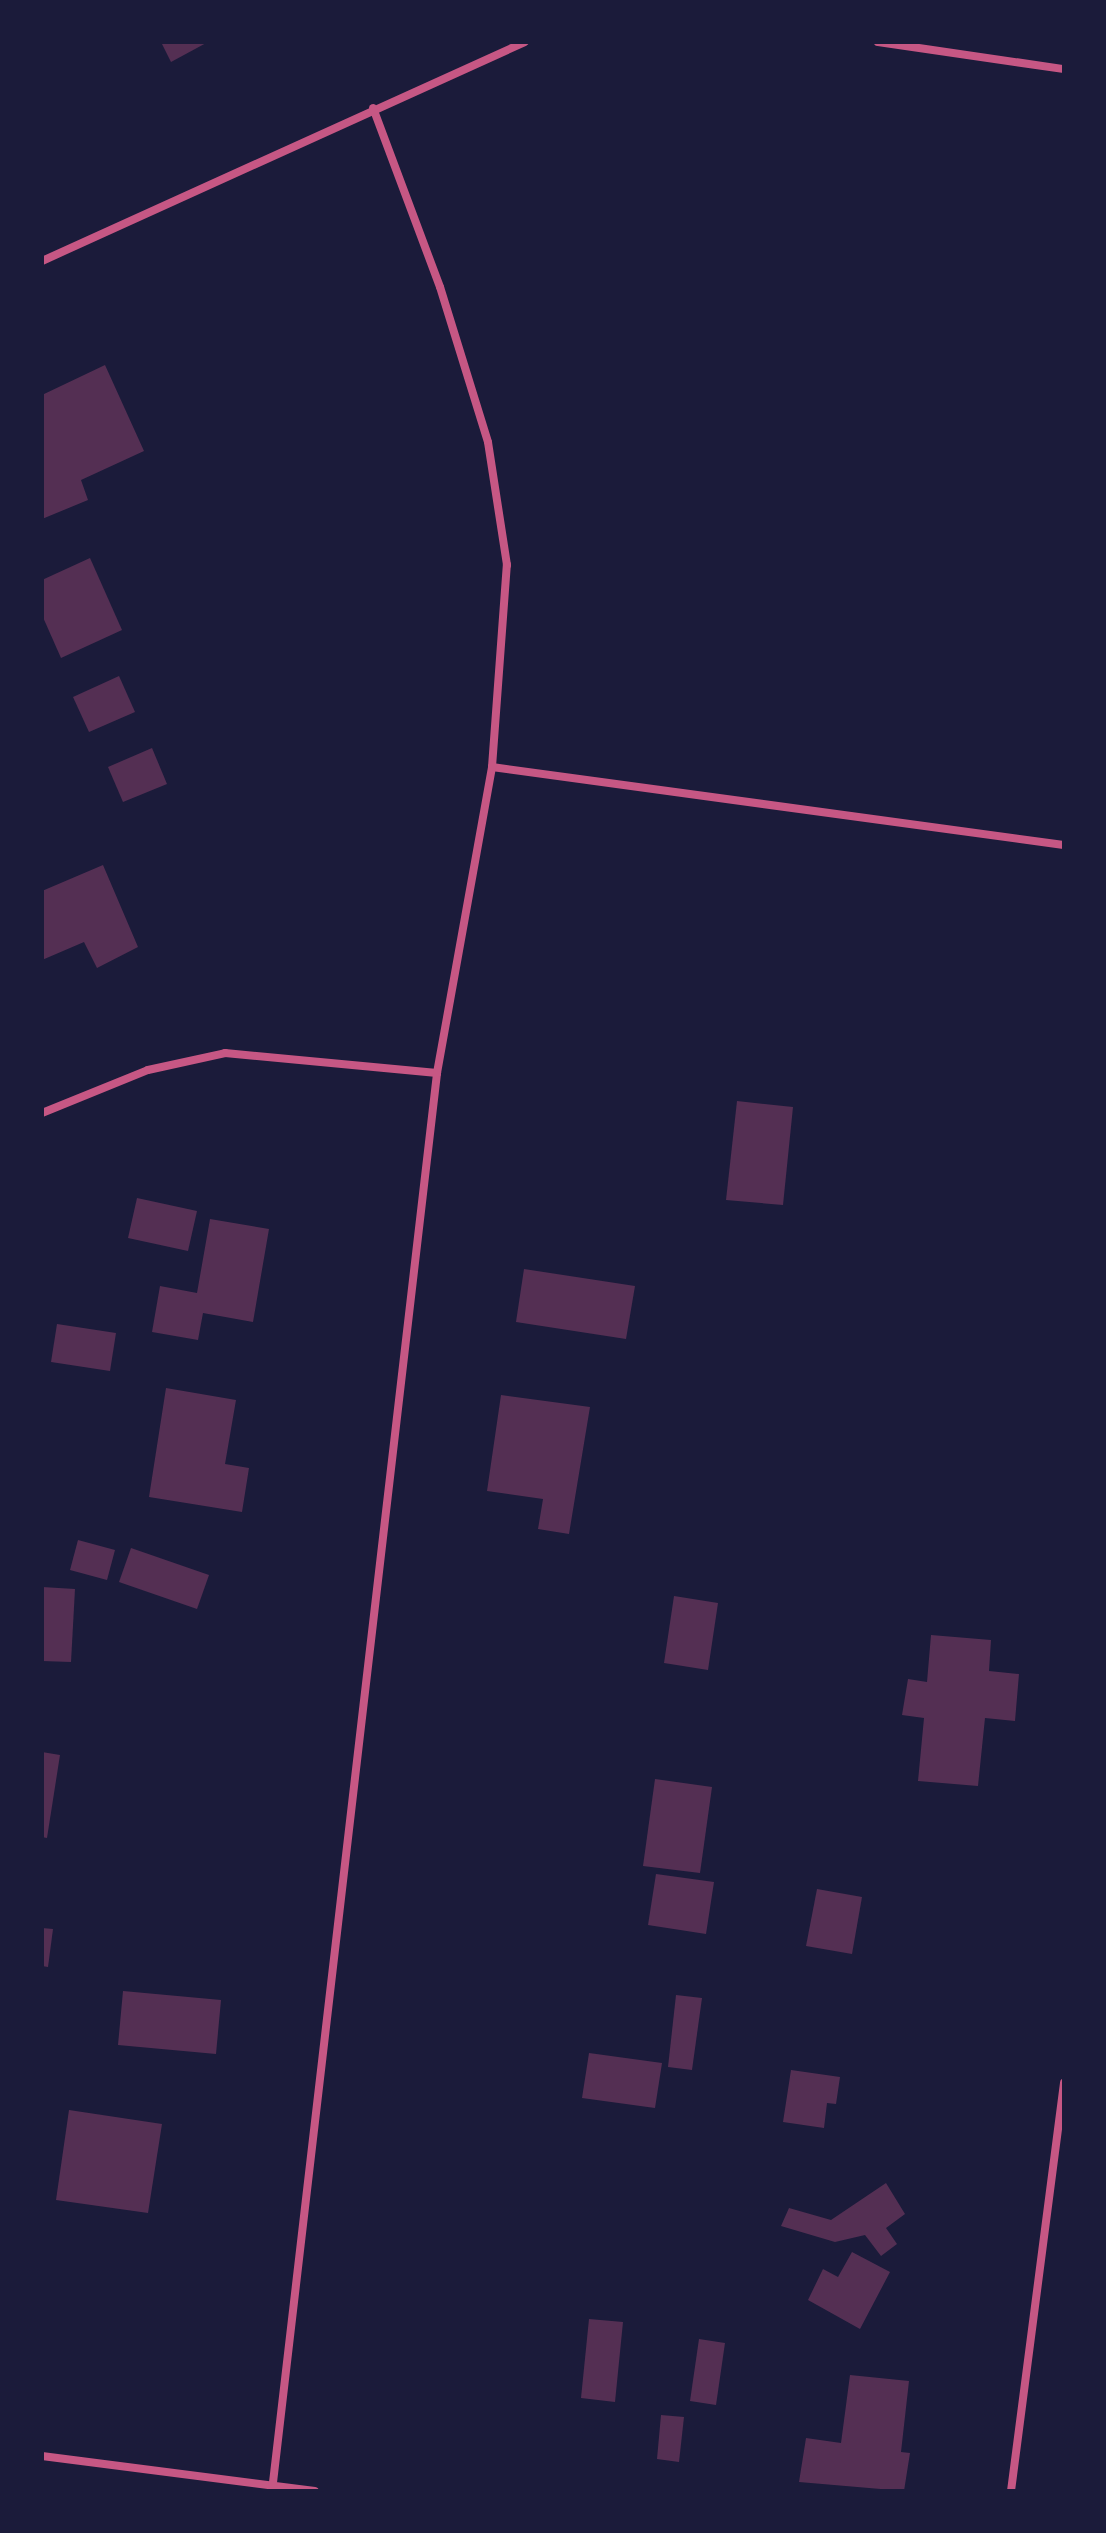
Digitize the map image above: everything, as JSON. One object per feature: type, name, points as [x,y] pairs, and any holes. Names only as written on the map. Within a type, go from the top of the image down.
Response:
[{"type":"street","points":[[42,261],[373,108],[525,42]]},
{"type":"street","points":[[878,42],[1064,69]]},
{"type":"street","points":[[272,2488],[437,1073],[492,767],[507,565],[488,442],[440,287],[373,108]]},
{"type":"street","points":[[492,767],[1064,845]]},
{"type":"street","points":[[42,1113],[148,1070],[225,1053],[437,1073]]},
{"type":"street","points":[[1011,2491],[1064,2082]]},
{"type":"street","points":[[42,2456],[272,2488],[315,2491]]},
{"type":"building","points":[[161,42],[208,42],[171,62]]},
{"type":"building","points":[[105,365],[144,451],[81,480],[88,500],[42,519],[42,395]]},
{"type":"building","points":[[90,558],[122,630],[61,658],[42,615],[42,580]]},
{"type":"building","points":[[119,676],[135,712],[89,732],[73,697]]},
{"type":"building","points":[[152,748],[167,784],[123,802],[108,767]]},
{"type":"building","points":[[103,865],[138,947],[97,968],[84,942],[42,960],[42,891]]},
{"type":"building","points":[[737,1101],[793,1107],[783,1205],[726,1200]]},
{"type":"building","points":[[137,1198],[197,1211],[188,1251],[128,1238]]},
{"type":"building","points":[[210,1219],[269,1229],[253,1322],[203,1313],[198,1340],[152,1332],[160,1286],[197,1293]]},
{"type":"building","points":[[524,1269],[635,1286],[626,1339],[516,1322]]},
{"type":"building","points":[[57,1324],[116,1333],[110,1371],[51,1362]]},
{"type":"building","points":[[166,1388],[236,1400],[225,1464],[249,1468],[242,1512],[149,1497]]},
{"type":"building","points":[[501,1395],[590,1407],[569,1534],[538,1529],[543,1499],[487,1491]]},
{"type":"building","points":[[78,1540],[115,1550],[107,1580],[70,1570]]},
{"type":"building","points":[[131,1548],[209,1575],[197,1609],[119,1582]]},
{"type":"building","points":[[42,1587],[75,1589],[71,1662],[42,1661]]},
{"type":"building","points":[[674,1596],[718,1603],[708,1670],[664,1663]]},
{"type":"building","points":[[931,1635],[991,1640],[989,1671],[1019,1674],[1015,1721],[985,1718],[978,1786],[918,1781],[924,1718],[902,1715],[908,1679],[927,1682]]},
{"type":"building","points":[[42,1752],[60,1755],[47,1838],[42,1837]]},
{"type":"building","points":[[655,1779],[712,1787],[700,1873],[643,1866]]},
{"type":"building","points":[[656,1874],[714,1882],[706,1934],[648,1925]]},
{"type":"building","points":[[817,1889],[862,1897],[852,1954],[806,1946]]},
{"type":"building","points":[[42,1928],[53,1929],[48,1967],[42,1966]]},
{"type":"building","points":[[123,1991],[221,2000],[216,2054],[118,2045]]},
{"type":"building","points":[[676,1995],[702,1998],[692,2070],[668,2067]]},
{"type":"building","points":[[589,2053],[662,2063],[655,2108],[582,2098]]},
{"type":"building","points":[[791,2070],[840,2077],[836,2104],[827,2103],[824,2128],[783,2122]]},
{"type":"building","points":[[69,2110],[162,2124],[148,2213],[56,2200]]},
{"type":"building","points":[[886,2183],[905,2214],[886,2228],[897,2244],[881,2256],[865,2235],[835,2242],[781,2226],[789,2208],[831,2220]]},
{"type":"building","points":[[852,2252],[890,2272],[860,2329],[808,2300],[823,2269],[838,2277]]},
{"type":"building","points":[[589,2319],[623,2322],[615,2402],[581,2398]]},
{"type":"building","points":[[699,2339],[725,2343],[716,2405],[690,2401]]},
{"type":"building","points":[[850,2375],[909,2381],[901,2452],[910,2453],[904,2491],[799,2482],[806,2438],[841,2443]]},
{"type":"building","points":[[661,2415],[684,2417],[679,2462],[657,2459]]}]
